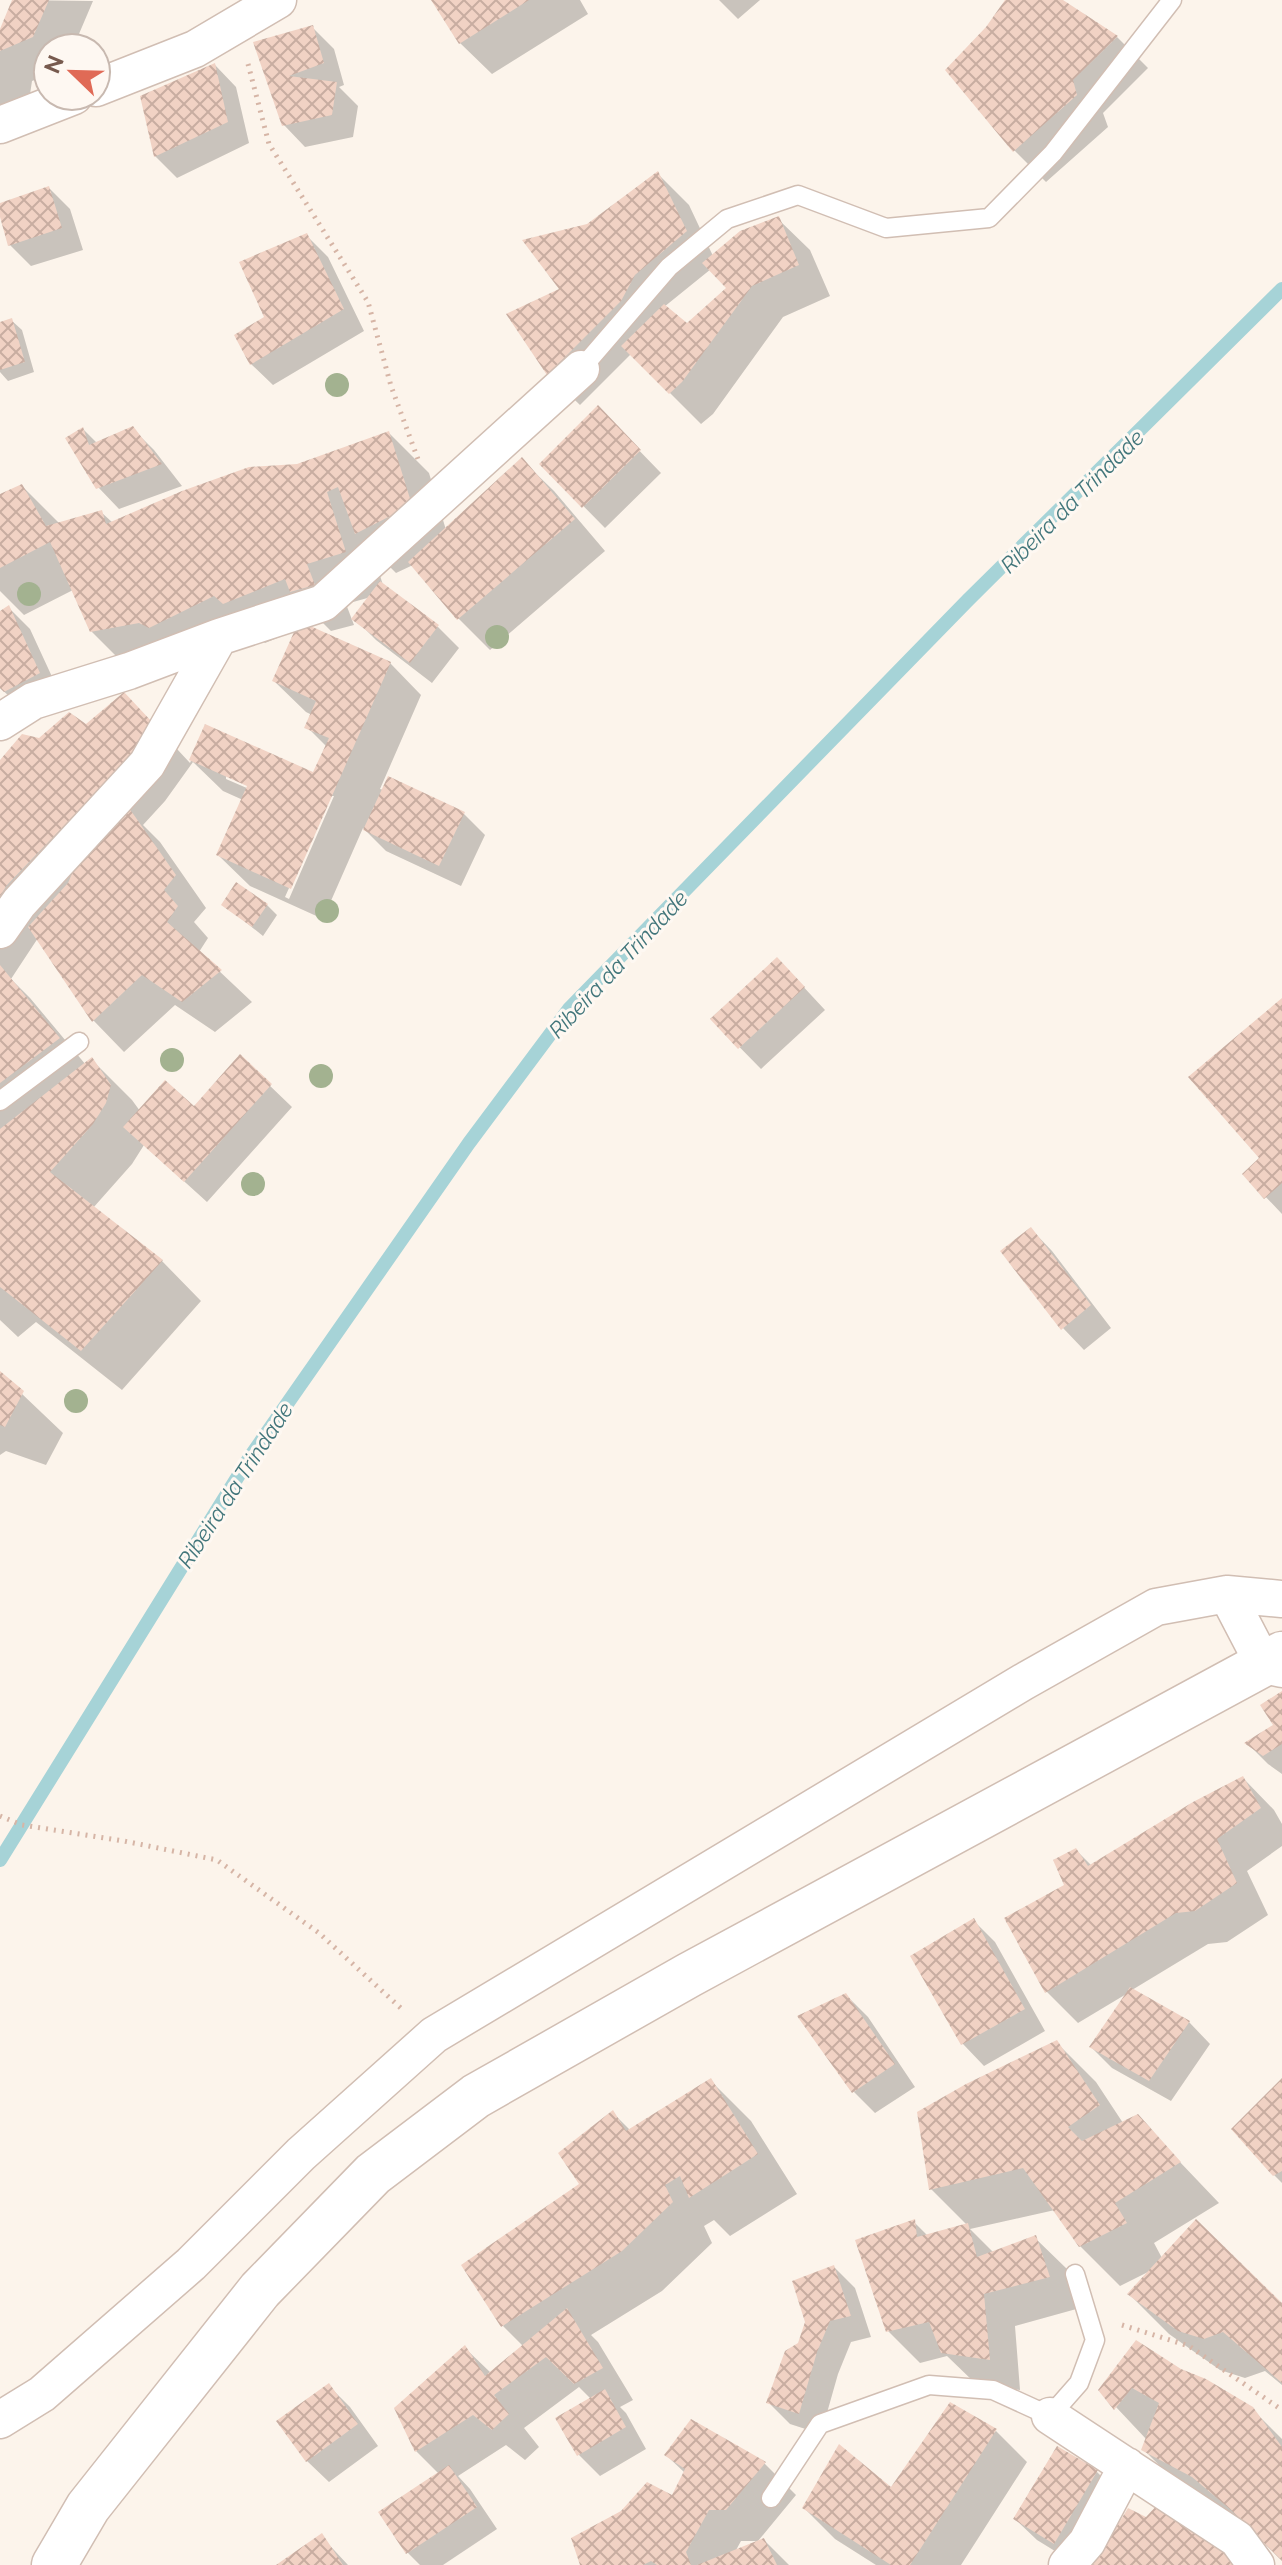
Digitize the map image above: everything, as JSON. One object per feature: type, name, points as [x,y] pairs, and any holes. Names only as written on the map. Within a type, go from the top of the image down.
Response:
[{"type":"street","points":[[112,82],[195,49],[234,12],[278,0]]},
{"type":"street","points":[[0,125],[33,112]]},
{"type":"street","points":[[0,722],[33,701],[323,603],[581,369]]},
{"type":"street","points":[[0,930],[19,903],[147,764],[219,637]]},
{"type":"street","points":[[54,2565],[88,2507],[260,2290],[373,2174],[476,2096],[689,1975],[1276,1663],[1227,1594]]},
{"type":"street","points":[[0,2420],[42,2394],[191,2264],[301,2154],[434,2035],[1023,1682],[1156,1607],[1227,1594],[1282,1599]]},
{"type":"street","points":[[1050,2416],[1237,2539],[1256,2565]]},
{"type":"street","points":[[1067,2565],[1087,2542],[1127,2466]]},
{"type":"lane","points":[[581,369],[669,267],[727,219],[798,195],[886,228],[989,218],[1053,153],[1172,0]]},
{"type":"lane","points":[[0,1101],[79,1042]]},
{"type":"lane","points":[[771,2498],[820,2424],[929,2385],[993,2390],[1050,2416],[1079,2383],[1095,2340],[1075,2274]]},
{"type":"path","points":[[234,12],[269,144],[368,302],[391,386],[434,502]]},
{"type":"path","points":[[0,1816],[22,1825],[217,1860],[319,1933],[434,2035]]},
{"type":"path","points":[[1088,2314],[1189,2346],[1282,2410]]},
{"type":"building","points":[[12,0],[49,0],[32,37],[0,51],[0,29]]},
{"type":"building","points":[[431,0],[529,0],[459,44]]},
{"type":"building","points":[[1005,0],[1063,0],[1118,36],[1073,80],[1077,95],[1013,152],[945,70],[986,27]]},
{"type":"building","points":[[313,25],[324,63],[289,76],[337,82],[332,115],[282,126],[253,42]]},
{"type":"building","points":[[215,63],[228,122],[154,157],[140,96]]},
{"type":"building","points":[[658,171],[687,231],[635,275],[621,301],[547,375],[506,314],[559,289],[522,240],[587,224]]},
{"type":"building","points":[[49,186],[62,228],[8,246],[0,217],[0,203]]},
{"type":"building","points":[[779,216],[799,265],[752,286],[682,382],[669,394],[621,346],[664,304],[687,323],[726,288],[702,263],[740,231]]},
{"type":"building","points":[[307,233],[344,309],[250,365],[234,335],[264,317],[239,262]]},
{"type":"building","points":[[12,318],[25,362],[0,370],[0,322]]},
{"type":"building","points":[[598,405],[641,450],[582,508],[539,464]]},
{"type":"building","points":[[133,426],[162,464],[96,489],[65,438],[83,427],[89,445]]},
{"type":"building","points":[[389,431],[412,505],[355,534],[338,487],[327,492],[346,552],[307,564],[315,585],[290,592],[285,579],[223,604],[214,596],[149,628],[139,623],[90,632],[50,542],[0,568],[0,494],[22,484],[46,526],[102,510],[106,524],[182,491],[249,467],[297,464]]},
{"type":"building","points":[[522,457],[575,519],[457,620],[408,562]]},
{"type":"building","points":[[380,581],[439,625],[410,663],[351,619]]},
{"type":"building","points":[[9,605],[40,673],[4,692],[0,688],[0,611]]},
{"type":"building","points":[[299,621],[391,662],[291,889],[216,855],[247,786],[189,760],[205,724],[313,772],[329,738],[304,728],[316,701],[272,681]]},
{"type":"building","points":[[124,692],[153,723],[126,761],[0,896],[0,760],[22,734],[39,738],[69,712],[86,724]]},
{"type":"building","points":[[388,776],[465,812],[439,866],[363,830]]},
{"type":"building","points":[[129,808],[176,875],[164,890],[178,906],[167,922],[222,970],[182,1002],[142,975],[92,1022],[28,927],[68,883],[77,862]]},
{"type":"building","points":[[236,882],[268,904],[252,927],[221,905]]},
{"type":"building","points":[[777,957],[805,987],[738,1049],[710,1019]]},
{"type":"building","points":[[0,965],[60,1038],[0,1083]]},
{"type":"building","points":[[1282,998],[1282,1183],[1264,1199],[1242,1174],[1259,1158],[1188,1077]]},
{"type":"building","points":[[240,1054],[272,1084],[184,1182],[123,1127],[165,1080],[194,1106]]},
{"type":"building","points":[[92,1057],[111,1085],[106,1103],[93,1124],[50,1172],[163,1260],[81,1351],[0,1287],[0,1129]]},
{"type":"building","points":[[1031,1227],[1091,1305],[1061,1330],[1000,1251]]},
{"type":"building","points":[[0,1371],[24,1391],[5,1427],[0,1425]]},
{"type":"building","points":[[1282,1691],[1282,1744],[1263,1756],[1244,1743],[1273,1725],[1260,1705]]},
{"type":"building","points":[[1243,1776],[1261,1808],[1217,1839],[1237,1883],[1195,1911],[1176,1913],[1045,1993],[1004,1918],[1064,1885],[1053,1860],[1076,1848],[1088,1866],[1193,1802]]},
{"type":"building","points":[[974,1918],[1025,2009],[961,2045],[910,1956]]},
{"type":"building","points":[[1130,1987],[1190,2021],[1149,2081],[1089,2047]]},
{"type":"building","points":[[846,1993],[895,2064],[852,2093],[797,2016]]},
{"type":"building","points":[[1057,2040],[1100,2105],[1068,2127],[1082,2141],[1138,2114],[1181,2162],[1115,2203],[1127,2223],[1079,2247],[1023,2168],[929,2190],[917,2112],[966,2084]]},
{"type":"building","points":[[711,2078],[758,2154],[689,2198],[680,2176],[665,2185],[673,2202],[622,2251],[501,2327],[461,2265],[579,2184],[558,2153],[613,2110],[626,2131]]},
{"type":"building","points":[[1282,2078],[1282,2171],[1273,2176],[1231,2129]]},
{"type":"building","points":[[915,2219],[917,2237],[968,2223],[977,2257],[1036,2235],[1050,2277],[984,2294],[990,2360],[941,2353],[929,2322],[886,2332],[855,2240]]},
{"type":"building","points":[[1196,2219],[1282,2303],[1282,2383],[1223,2332],[1204,2339],[1178,2331],[1127,2294]]},
{"type":"building","points":[[834,2265],[851,2316],[830,2321],[817,2352],[799,2414],[766,2403],[785,2351],[798,2343],[805,2322],[792,2281]]},
{"type":"building","points":[[567,2308],[603,2368],[574,2384],[546,2357],[494,2395],[509,2414],[492,2430],[473,2415],[415,2452],[394,2408],[465,2345],[485,2376]]},
{"type":"building","points":[[1136,2340],[1181,2369],[1206,2379],[1253,2407],[1282,2447],[1282,2561],[1230,2509],[1192,2477],[1141,2450],[1159,2403],[1132,2388],[1114,2410],[1098,2390]]},
{"type":"building","points":[[329,2383],[358,2424],[306,2462],[276,2421]]},
{"type":"building","points":[[605,2389],[626,2427],[577,2456],[555,2418]]},
{"type":"building","points":[[950,2402],[997,2429],[910,2565],[891,2565],[802,2508],[839,2444],[891,2487]]},
{"type":"building","points":[[691,2419],[766,2462],[726,2510],[709,2510],[686,2552],[691,2565],[657,2565],[651,2561],[643,2565],[580,2565],[571,2538],[621,2511],[647,2482],[672,2495],[685,2469],[664,2455]]},
{"type":"building","points":[[1057,2446],[1098,2470],[1054,2544],[1013,2519]]},
{"type":"building","points":[[449,2465],[477,2507],[406,2554],[378,2512]]},
{"type":"building","points":[[1159,2503],[1221,2549],[1233,2565],[1093,2565],[1128,2508],[1146,2517]]},
{"type":"building","points":[[322,2533],[343,2565],[276,2565]]},
{"type":"building","points":[[764,2538],[777,2565],[697,2565]]},
{"type":"waterway","name":"Ribeira da Trindade","points":[[0,1860],[250,1457],[469,1143],[569,1009],[968,600],[1282,289]]}]
